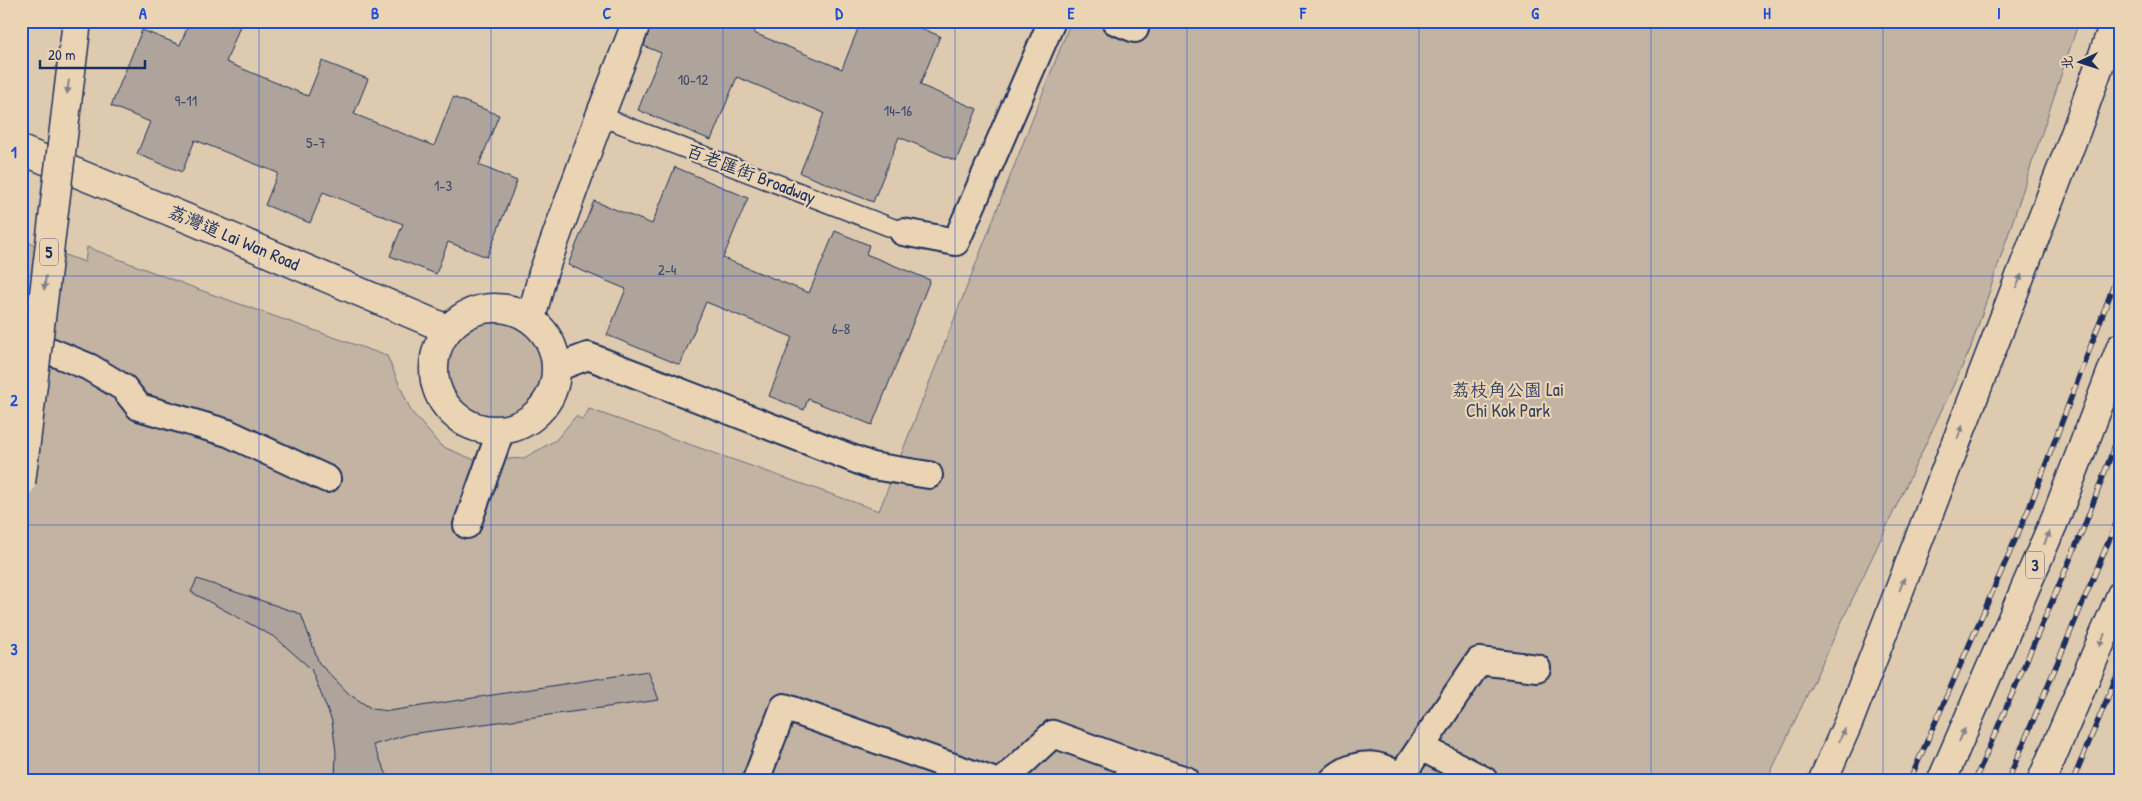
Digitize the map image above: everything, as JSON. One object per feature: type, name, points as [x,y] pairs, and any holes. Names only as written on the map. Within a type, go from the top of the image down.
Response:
[{"type":"main road","name":"5","points":[[21,483],[77,21]]},
{"type":"main road","points":[[531,319],[543,273],[637,21]]},
{"type":"main road","points":[[1822,780],[1849,721],[2044,214],[2115,21]]},
{"type":"main road","name":"荔灣道 Lai Wan Road","points":[[21,150],[446,329]]},
{"type":"main road","points":[[496,307],[514,310],[531,319],[544,332],[553,349],[556,368],[554,386],[547,403],[534,417],[519,426],[501,430],[483,430],[466,424],[451,413],[440,398],[434,381],[433,363],[438,345],[446,329],[461,317],[478,310],[496,307]]},
{"type":"main road","name":"3","points":[[1942,780],[2056,517],[2121,348]]},
{"type":"main road","points":[[2042,780],[2121,595]]},
{"type":"street","points":[[903,232],[956,242],[1052,21]]},
{"type":"street","points":[[21,339],[88,367],[124,388],[139,407],[228,433],[326,479]]},
{"type":"street","points":[[556,368],[588,356],[872,466],[929,475]]},
{"type":"street","points":[[467,525],[501,430]]},
{"type":"street","points":[[1333,780],[1347,769],[1364,764],[1382,767],[1401,779],[1479,660],[1537,668]]},
{"type":"street","points":[[756,780],[784,707],[990,780]]},
{"type":"street","points":[[1004,780],[1053,734],[1130,772],[1186,780]]},
{"type":"street","points":[[1421,747],[1484,780]]},
{"type":"lane","name":"百老匯街 Broadway","points":[[600,116],[903,232]]},
{"type":"green space","name":"荔枝角公園 Lai Chi Kok Park","points":[[1071,21],[2079,21],[1970,350],[1767,780],[21,780],[21,240],[85,262],[87,247],[200,290],[387,356],[411,411],[441,446],[477,461],[524,458],[556,440],[576,416],[583,420],[589,409],[879,511]]},
{"type":"green space","points":[[495,320],[514,324],[530,334],[540,350],[544,369],[540,388],[530,404],[514,414],[495,418],[476,414],[460,404],[450,388],[446,369],[450,350],[460,334],[476,324]]},
{"type":"building","points":[[190,21],[242,21],[226,62],[308,96],[322,61],[368,79],[354,114],[434,146],[453,97],[499,115],[479,165],[517,181],[487,257],[448,242],[436,274],[390,256],[403,224],[323,192],[310,223],[265,205],[278,173],[195,140],[182,172],[137,154],[150,122],[111,106],[142,30],[180,45]]},
{"type":"building","points":[[652,21],[759,21],[754,33],[842,69],[861,21],[903,21],[940,36],[920,85],[977,109],[956,161],[899,137],[873,202],[800,173],[824,113],[737,77],[711,140],[638,110],[661,53],[644,46]]},
{"type":"building","points":[[675,167],[748,198],[723,258],[809,293],[835,231],[869,245],[866,254],[930,280],[872,425],[808,399],[804,410],[769,396],[792,337],[706,302],[680,365],[607,335],[626,289],[568,265],[594,201],[652,224]]},
{"type":"building","points":[[197,579],[301,614],[319,663],[349,694],[372,709],[389,711],[648,671],[659,700],[410,734],[373,745],[388,777],[335,780],[336,752],[332,721],[311,669],[276,638],[191,592]]},
{"type":"railway","points":[[1910,780],[2030,506],[2121,266]]},
{"type":"railway","points":[[1975,780],[2084,527],[2121,429]]},
{"type":"railway","points":[[2008,780],[2121,512]]},
{"type":"railway","points":[[2073,780],[2121,666]]}]
